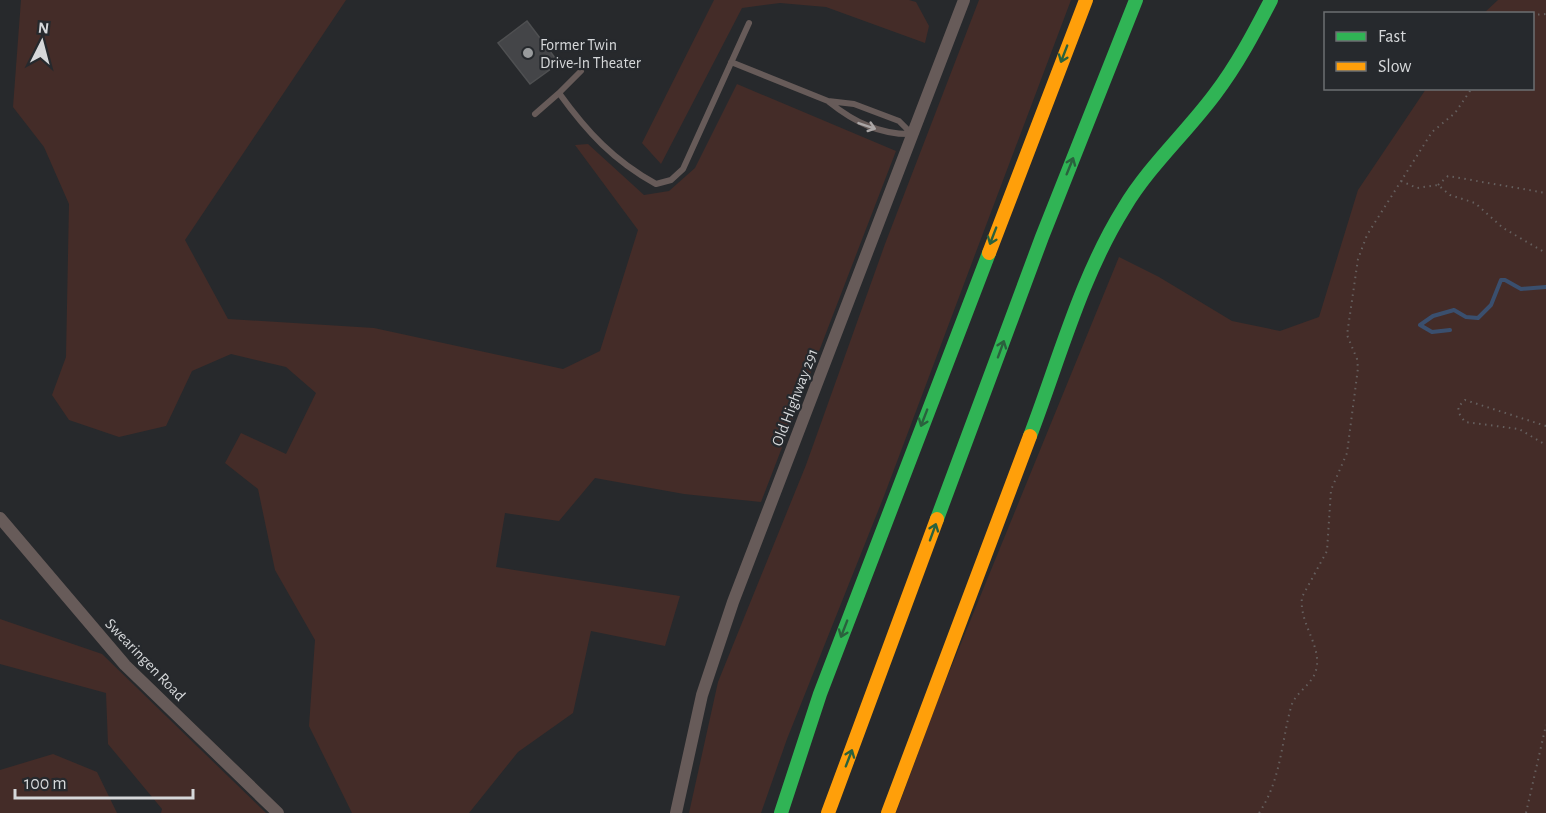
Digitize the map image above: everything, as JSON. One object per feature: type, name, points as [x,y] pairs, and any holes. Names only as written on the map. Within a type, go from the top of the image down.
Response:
[{"type":"main road","points":[[782,813],[820,694],[1086,0]]},
{"type":"main road","points":[[828,813],[1042,237],[1136,0]]},
{"type":"main road","points":[[888,813],[1099,253],[1124,207],[1153,166],[1214,96],[1240,59],[1271,0]]},
{"type":"street","name":"Old Highway 291","points":[[676,813],[702,695],[733,602],[964,0]]},
{"type":"street","name":"Swearingen Road","points":[[0,518],[126,665],[278,813]]},
{"type":"lane","points":[[559,93],[589,134],[639,175],[656,184],[671,180],[683,169],[749,23]]},
{"type":"lane","points":[[731,62],[828,101],[854,104],[899,121],[913,134]]},
{"type":"lane","points":[[535,114],[581,71]]},
{"type":"lane","points":[[828,101],[851,120],[892,135],[913,134]]},
{"type":"path","points":[[1259,813],[1278,776],[1291,706],[1306,689],[1317,668],[1317,658],[1303,620],[1302,597],[1327,551],[1331,490],[1347,453],[1358,368],[1357,359],[1347,335],[1358,259],[1367,235],[1432,132],[1455,113],[1471,90]]},
{"type":"path","points":[[1401,181],[1417,188],[1438,185],[1449,176],[1546,193]]},
{"type":"path","points":[[1438,185],[1450,195],[1475,202],[1503,228],[1546,253]]},
{"type":"path","points":[[1546,426],[1465,400],[1458,407],[1460,416],[1465,422],[1519,429],[1546,445]]},
{"type":"path","points":[[1526,813],[1546,725]]},
{"type":"shaded area","points":[[21,0],[346,0],[185,240],[228,319],[374,328],[563,369],[600,351],[638,230],[575,145],[588,144],[644,195],[669,191],[695,168],[737,84],[896,151],[761,502],[684,494],[595,478],[559,521],[505,513],[496,567],[680,596],[665,646],[591,631],[573,713],[518,752],[469,813],[352,813],[309,726],[315,640],[275,570],[258,489],[225,463],[241,433],[286,454],[316,393],[286,367],[231,354],[192,371],[166,426],[119,437],[69,420],[52,395],[66,357],[69,204],[44,147],[13,107]]},
{"type":"shaded area","points":[[714,0],[909,0],[916,2],[929,26],[925,43],[826,7],[780,3],[742,8],[661,164],[642,143]]},
{"type":"shaded area","points":[[979,0],[1071,0],[884,496],[787,739],[761,813],[689,813],[718,682],[806,465],[885,244]]},
{"type":"shaded area","points":[[1498,0],[1546,0],[1546,813],[896,813],[937,702],[1119,257],[1159,277],[1232,321],[1280,331],[1319,317],[1358,190],[1425,90],[1534,90],[1534,12],[1485,12]]},
{"type":"shaded area","points":[[0,619],[102,654],[266,813],[161,813],[162,809],[108,744],[106,693],[0,664]]},
{"type":"shaded area","points":[[53,754],[97,772],[117,813],[0,813],[0,770]]},
{"type":"building","name":"Former Twin Drive-In Theater","points":[[527,21],[559,63],[530,84],[498,43]]},
{"type":"waterway","points":[[1450,330],[1432,332],[1420,325],[1433,316],[1454,310],[1466,317],[1478,318],[1491,305],[1501,280],[1521,289],[1546,287]]},
{"type":"traffic: fast","points":[[937,519],[1042,237],[1136,0]]},
{"type":"traffic: fast","points":[[1030,436],[1083,290],[1109,234],[1145,178],[1223,83],[1271,0]]},
{"type":"traffic: fast","points":[[781,813],[820,694],[989,253]]},
{"type":"traffic: slow","points":[[989,253],[1086,0]]},
{"type":"traffic: slow","points":[[888,813],[1030,436]]},
{"type":"traffic: slow","points":[[828,813],[937,519]]},
{"type":"place","name":"Former Twin Drive-In Theater","points":[[528,53]]}]
